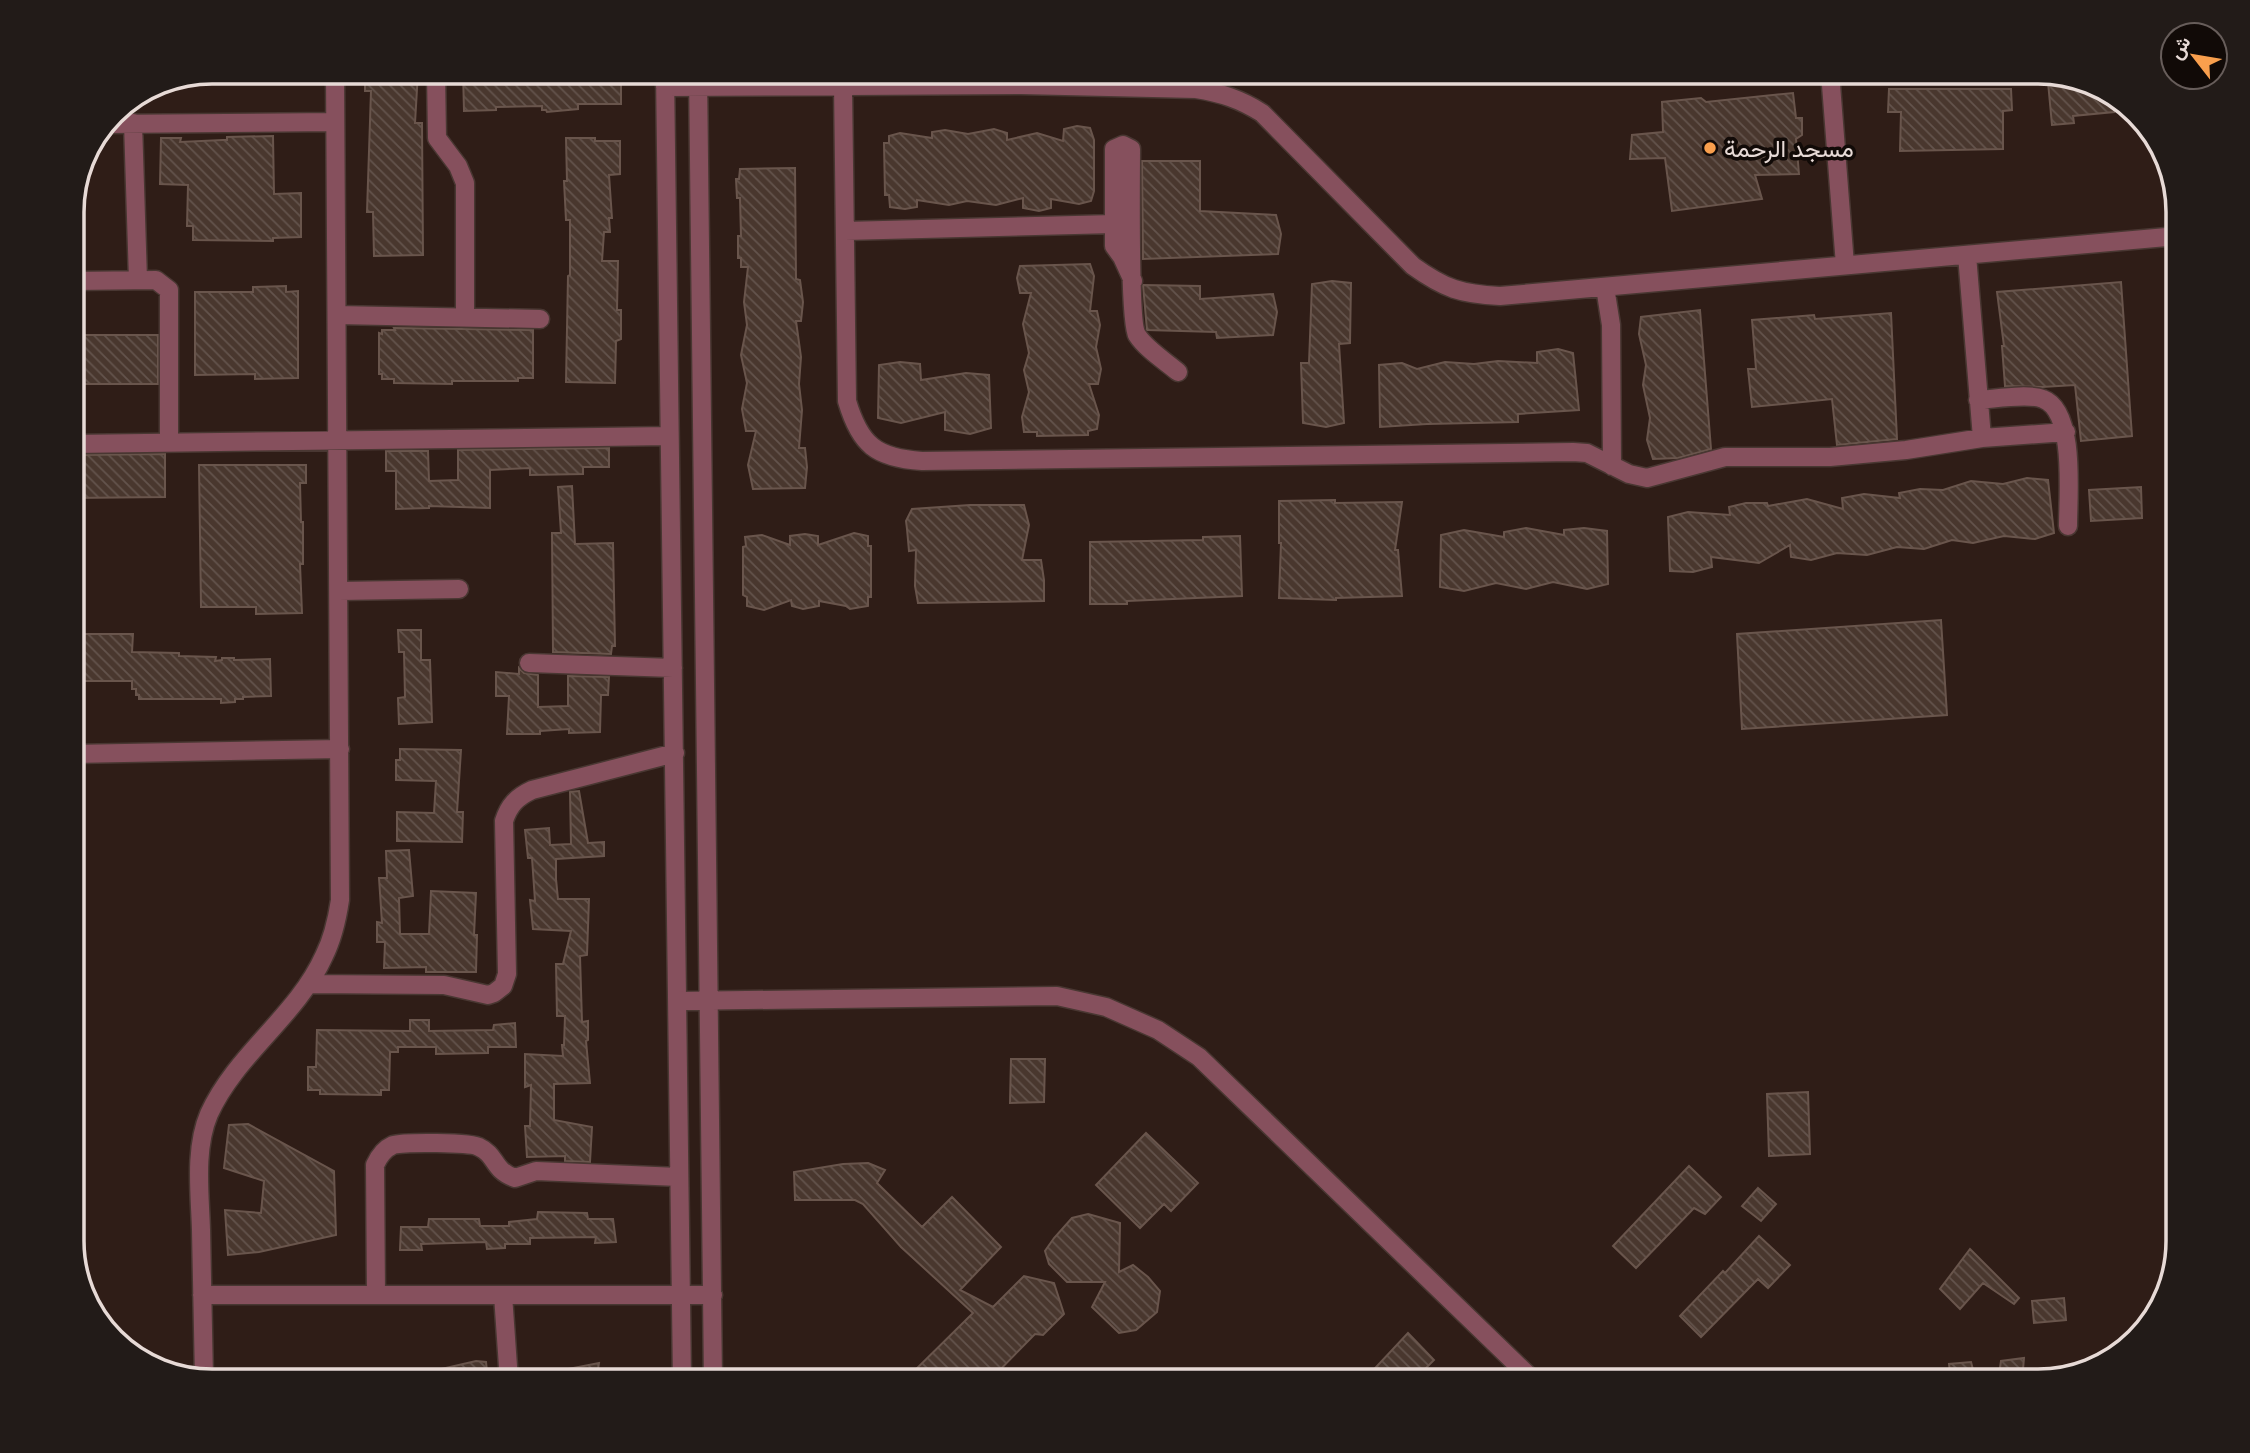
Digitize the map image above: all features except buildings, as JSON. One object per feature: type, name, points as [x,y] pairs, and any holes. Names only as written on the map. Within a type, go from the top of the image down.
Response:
[{"type":"street","points":[[204,1368],[200,1182],[202,1147],[208,1117],[222,1088],[308,984],[324,958],[340,900],[335,84]]},
{"type":"street","points":[[436,84],[437,138],[458,166],[466,183],[465,318]]},
{"type":"street","points":[[665,84],[682,1369]]},
{"type":"street","points":[[699,84],[713,1369]]},
{"type":"street","points":[[819,84],[868,84]]},
{"type":"street","points":[[1116,84],[1220,92],[1242,100],[1262,113],[1413,266],[1438,284],[1469,294],[1500,296],[2166,237]]},
{"type":"street","points":[[1831,84],[1845,265]]},
{"type":"street","points":[[843,85],[846,401],[854,426],[871,447],[895,459],[922,461],[1573,452],[1587,453],[1601,458],[1612,467],[1647,478],[1725,457],[1830,457],[1906,450],[1982,438],[2066,432]]},
{"type":"street","points":[[121,123],[335,121]]},
{"type":"street","points":[[133,123],[138,280]]},
{"type":"street","points":[[1133,281],[1114,246],[1114,149],[1123,145],[1131,149],[1136,333],[1178,372]]},
{"type":"street","points":[[1113,205],[1132,204]]},
{"type":"street","points":[[845,231],[1114,224]]},
{"type":"street","points":[[1966,255],[1982,438]]},
{"type":"street","points":[[84,281],[156,280],[169,290],[169,443]]},
{"type":"street","points":[[1605,286],[1611,325],[1612,467]]},
{"type":"street","points":[[337,315],[540,319]]},
{"type":"street","points":[[1978,400],[2036,397],[2045,399],[2058,412],[2066,432],[2068,526]]},
{"type":"street","points":[[84,444],[669,436]]},
{"type":"street","points":[[339,591],[459,589]]},
{"type":"street","points":[[529,663],[673,668]]},
{"type":"street","points":[[84,754],[340,749]]},
{"type":"street","points":[[308,984],[444,985],[488,995],[499,990],[507,974],[504,821],[513,801],[532,790],[675,753]]},
{"type":"street","points":[[677,1001],[1057,996],[1106,1007],[1158,1030],[1199,1057],[1522,1369]]},
{"type":"street","points":[[376,1295],[376,1165],[383,1152],[397,1144],[471,1143],[486,1151],[498,1169],[514,1178],[536,1171],[679,1177]]},
{"type":"street","points":[[202,1295],[713,1295]]},
{"type":"street","points":[[503,1295],[508,1369]]},
{"type":"place","name":"مسجد الرحمة","points":[[1710,148]]}]
